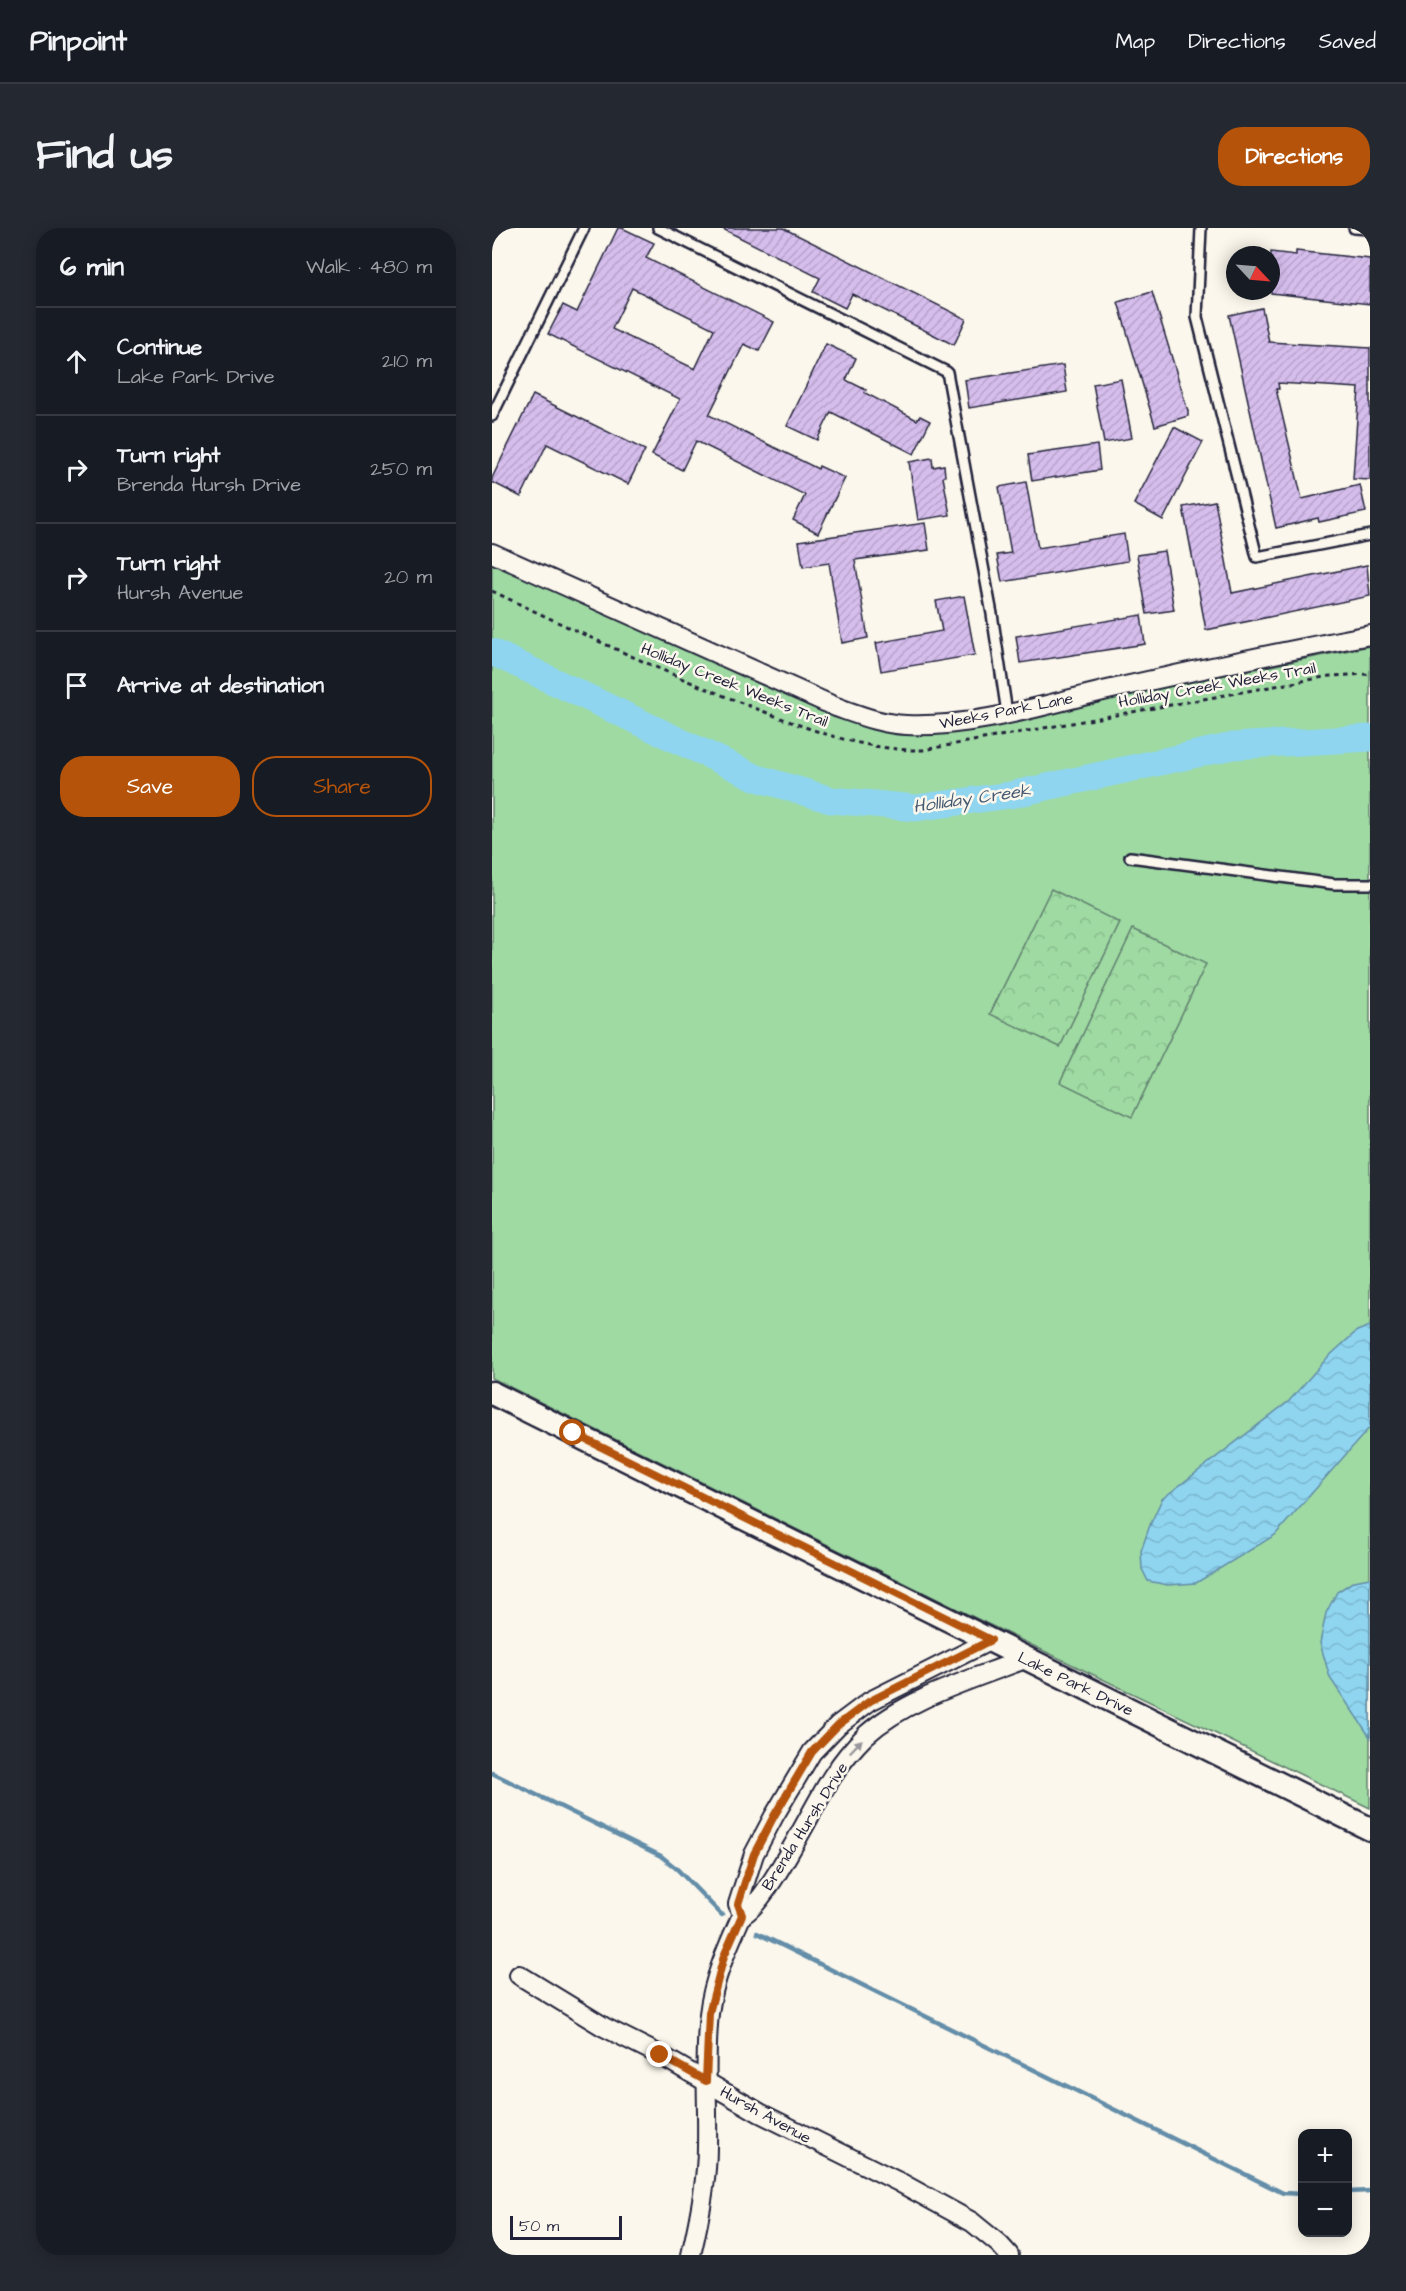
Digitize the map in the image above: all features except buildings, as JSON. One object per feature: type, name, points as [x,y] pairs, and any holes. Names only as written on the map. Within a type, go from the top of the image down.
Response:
[{"type":"street","name":"Weeks Park Lane","points":[[492,553],[836,707],[877,722],[906,725],[1007,713],[1240,659],[1370,635]]},
{"type":"street","name":"Lake Park Drive","points":[[492,1392],[1370,1829]]},
{"type":"street","name":"Brenda Hursh Drive","points":[[742,1915],[738,1904],[754,1854],[812,1752],[838,1725],[870,1701],[991,1640]]},
{"type":"street","name":"Brenda Hursh Drive","points":[[691,2255],[698,2226],[707,2150],[706,2081],[709,2013],[724,1956],[742,1915],[749,1912],[772,1880],[833,1774],[868,1734],[895,1714],[925,1698],[1027,1658]]},
{"type":"street","name":"Hursh Avenue","points":[[519,1975],[604,2027],[706,2081],[760,2113],[901,2183],[972,2222],[1009,2255]]},
{"type":"lane","points":[[492,416],[584,228]]},
{"type":"lane","points":[[658,228],[948,372],[992,614],[1007,713]]},
{"type":"lane","points":[[1201,228],[1197,317],[1257,557],[1370,535]]},
{"type":"lane","points":[[1354,228],[1370,229]]},
{"type":"lane","points":[[1130,857],[1334,884],[1370,884]]},
{"type":"path","name":"Holliday Creek Weeks Trail","points":[[492,591],[706,689],[805,728],[871,747],[899,750],[923,750],[1330,676],[1370,674]]},
{"type":"green space","points":[[492,561],[865,724],[1008,719],[1370,646],[1370,1808],[957,1609],[492,1378]]},
{"type":"green space","points":[[1051,889],[1120,923],[1060,1047],[990,1014]]},
{"type":"green space","points":[[1133,929],[1206,964],[1132,1117],[1060,1082]]},
{"type":"water","points":[[1370,1326],[1370,1427],[1275,1535],[1196,1583],[1168,1585],[1148,1581],[1142,1569],[1141,1551],[1162,1499],[1289,1401],[1327,1358],[1357,1331]]},
{"type":"water","points":[[1370,1578],[1370,1737],[1330,1678],[1320,1643],[1326,1613],[1337,1592],[1354,1581]]},
{"type":"waterway","name":"Holliday Creek","points":[[492,652],[757,778],[831,800],[916,808],[1010,795],[1233,746],[1370,738]]},
{"type":"waterway","points":[[492,1773],[661,1856],[722,1915]]},
{"type":"waterway","points":[[757,1933],[1283,2193],[1298,2194]]},
{"type":"waterway","points":[[1352,2192],[1370,2191]]},
{"type":"route","points":[[573,1433],[991,1640],[870,1701],[838,1725],[812,1752],[754,1854],[738,1904],[742,1915],[715,1983],[709,2013],[706,2081],[660,2055]]}]
